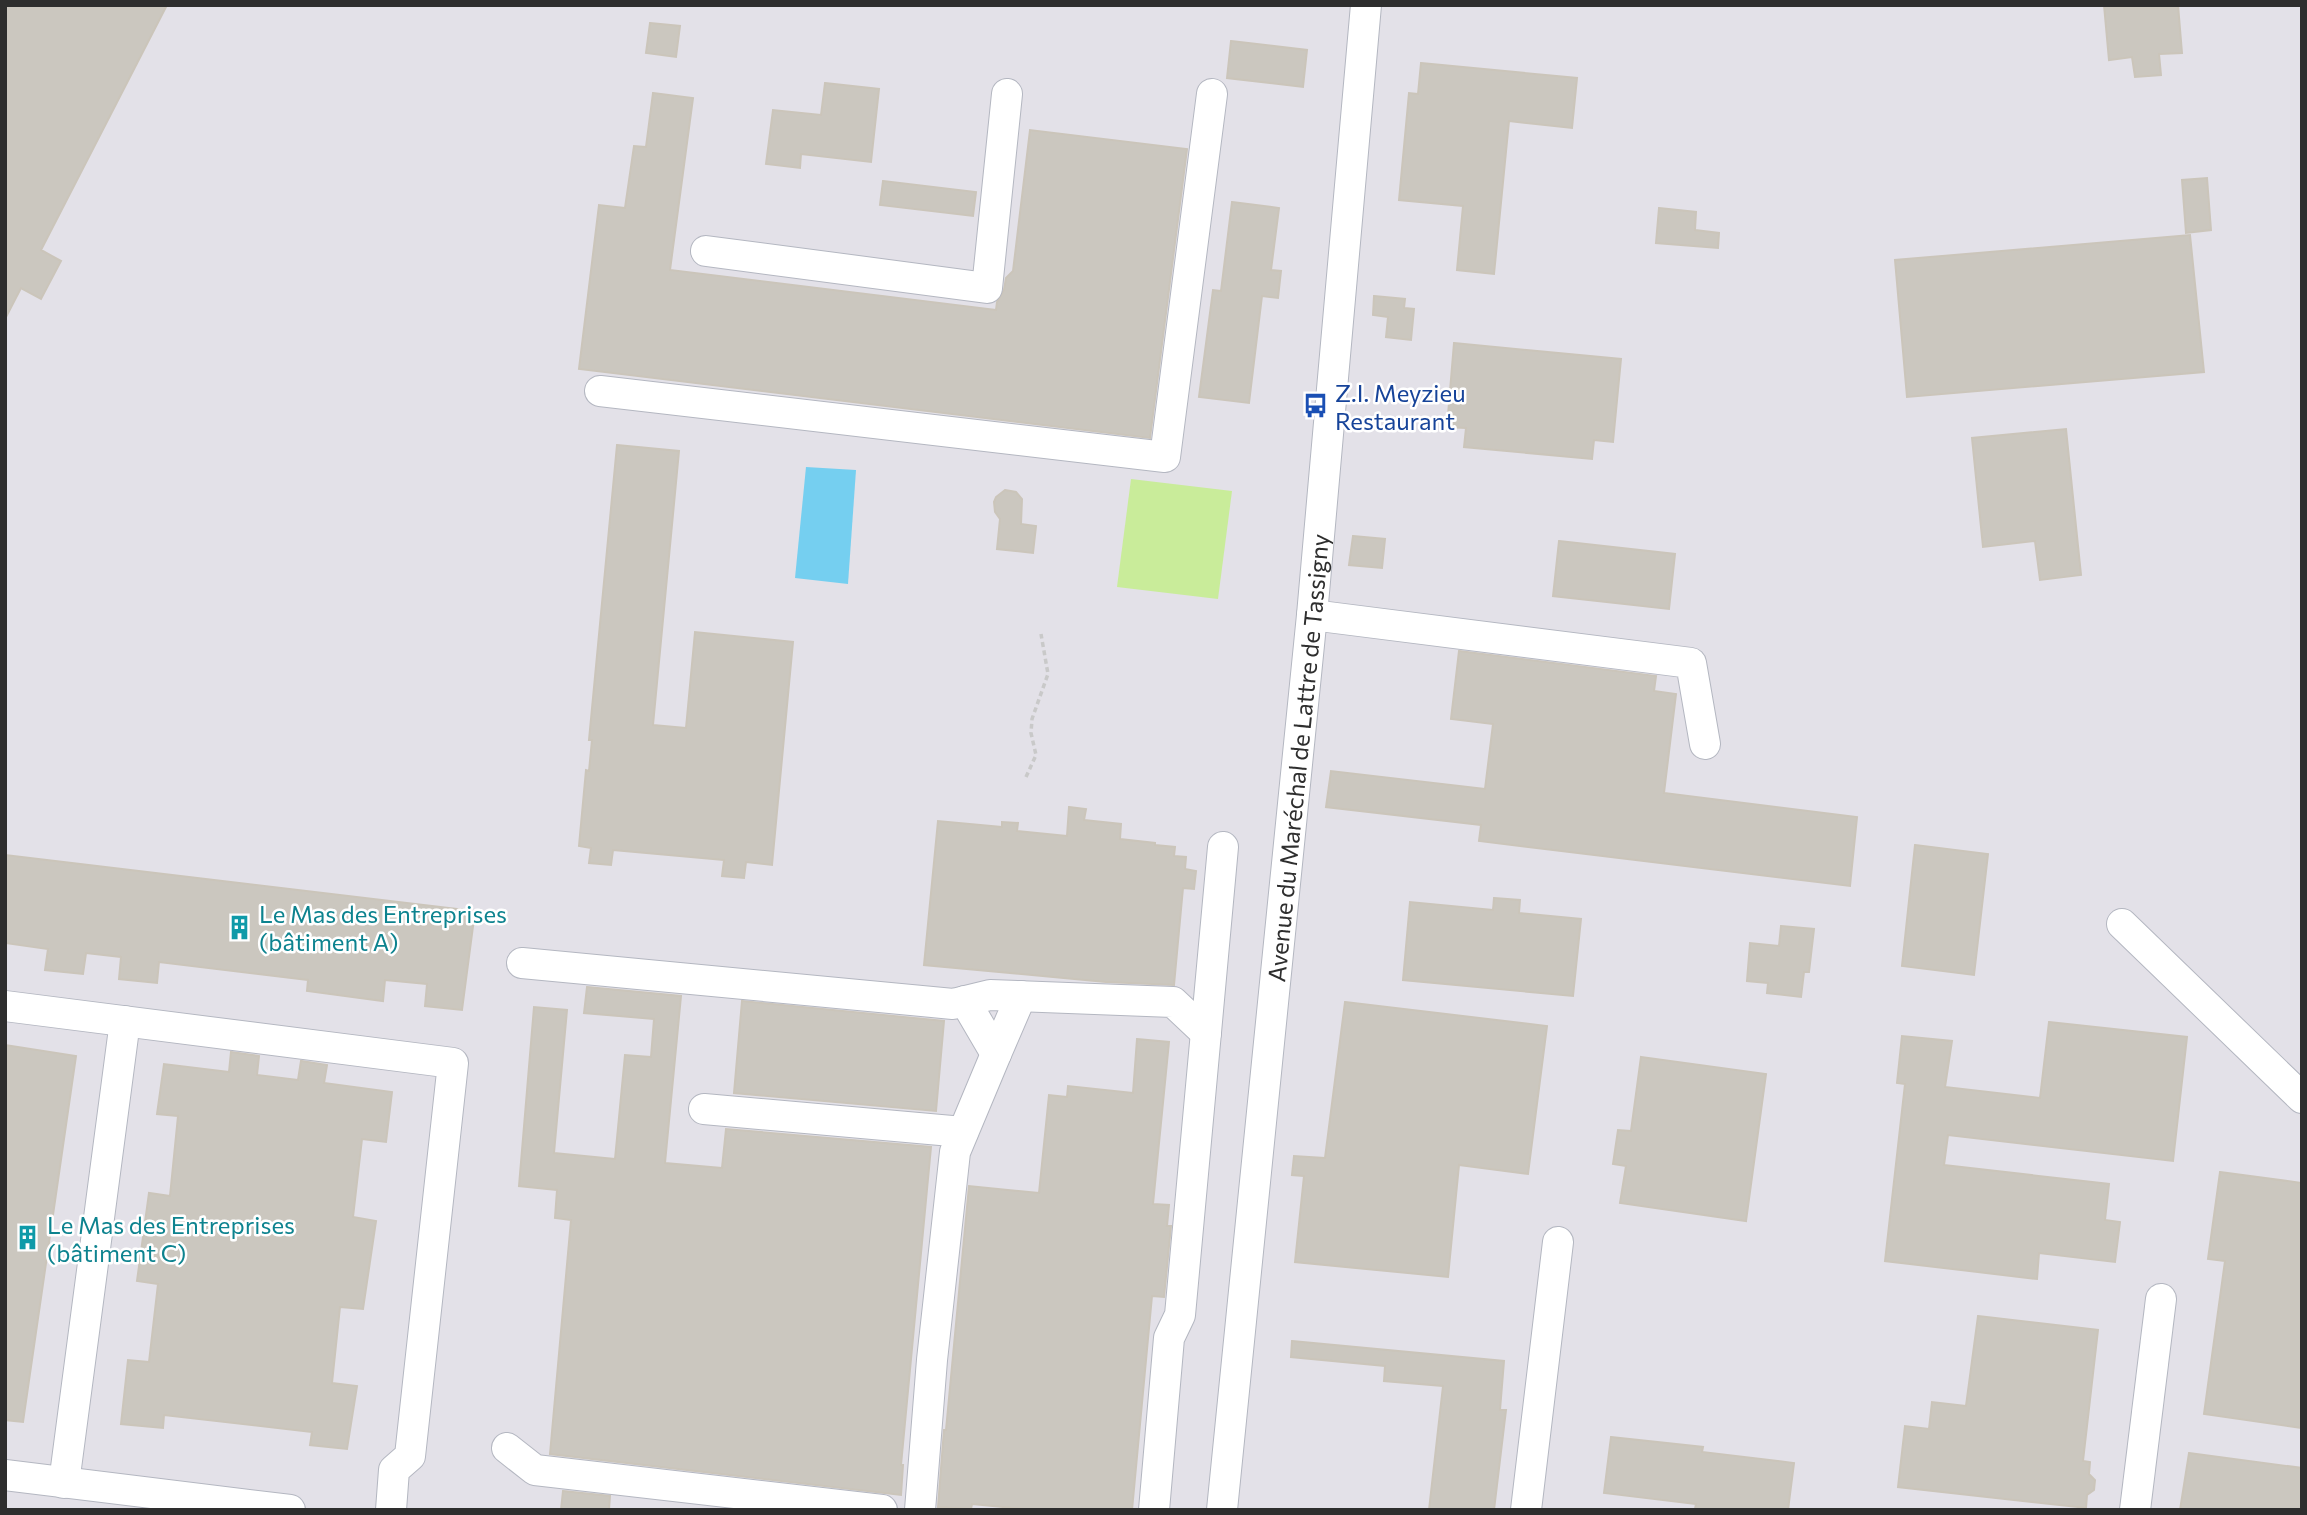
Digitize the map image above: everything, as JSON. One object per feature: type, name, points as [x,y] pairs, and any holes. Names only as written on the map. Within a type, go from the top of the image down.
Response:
[{"type":"street","name":"Avenue du Maréchal de Lattre de Tassigny","points":[[1222,1510],[1312,615],[1366,5]]},
{"type":"street","points":[[706,251],[987,288],[1007,94]]},
{"type":"street","points":[[600,391],[1164,457],[1212,94]]},
{"type":"street","points":[[1312,615],[1691,663],[1704,744]]},
{"type":"street","points":[[1154,1510],[1169,1338],[1180,1315],[1223,847]]},
{"type":"street","points":[[2122,924],[2302,1098]]},
{"type":"street","points":[[522,963],[953,1004],[990,995],[1173,1002],[1206,1033]]},
{"type":"street","points":[[920,1510],[932,1360],[956,1152],[1021,996]]},
{"type":"street","points":[[965,1001],[996,1054]]},
{"type":"street","points":[[5,1006],[453,1063],[410,1456],[394,1470],[391,1510]]},
{"type":"street","points":[[64,1483],[125,1021]]},
{"type":"street","points":[[704,1108],[963,1132]]},
{"type":"street","points":[[1526,1510],[1558,1242]]},
{"type":"street","points":[[2136,1510],[2161,1299]]},
{"type":"street","points":[[508,1448],[535,1470],[882,1510]]},
{"type":"street","points":[[5,1475],[290,1510]]},
{"type":"path","points":[[1026,777],[1036,755],[1031,733],[1032,719],[1048,674],[1041,634]]},
{"type":"shaded area","points":[[5,5],[2302,5],[2302,1510],[5,1510]]},
{"type":"green space","points":[[1131,479],[1232,491],[1218,599],[1117,587]]},
{"type":"water","points":[[806,467],[856,470],[848,584],[795,578]]},
{"type":"building","points":[[5,5],[167,5],[41,250],[61,261],[41,299],[21,288],[5,319]]},
{"type":"building","points":[[2104,5],[2178,5],[2182,53],[2159,54],[2161,75],[2135,77],[2132,57],[2109,60]]},
{"type":"building","points":[[650,23],[680,26],[676,57],[646,53]]},
{"type":"building","points":[[1231,41],[1307,50],[1303,87],[1227,78]]},
{"type":"building","points":[[1421,63],[1577,78],[1572,128],[1509,121],[1494,274],[1457,270],[1463,206],[1399,200],[1409,93],[1418,94]]},
{"type":"building","points":[[825,83],[879,89],[871,162],[801,154],[800,168],[766,164],[773,110],[821,115]]},
{"type":"building","points":[[653,93],[693,98],[670,270],[996,310],[1006,278],[1013,271],[1030,130],[1187,149],[1150,438],[579,369],[599,205],[625,208],[634,146],[646,147]]},
{"type":"building","points":[[2207,178],[2211,230],[2186,233],[2182,180]]},
{"type":"building","points":[[883,181],[976,192],[973,216],[880,205]]},
{"type":"building","points":[[1232,202],[1279,208],[1271,270],[1281,271],[1278,298],[1262,296],[1249,403],[1199,397],[1213,290],[1221,291]]},
{"type":"building","points":[[1659,208],[1696,212],[1695,230],[1719,233],[1718,248],[1656,243]]},
{"type":"building","points":[[2190,235],[2204,372],[1907,397],[1895,260]]},
{"type":"building","points":[[1374,296],[1405,299],[1404,308],[1414,309],[1411,340],[1386,337],[1388,317],[1373,315]]},
{"type":"building","points":[[1454,343],[1621,359],[1613,442],[1594,440],[1592,459],[1464,447],[1466,428],[1447,427]]},
{"type":"building","points":[[2066,429],[2081,575],[2040,580],[2035,541],[1983,547],[1972,438]]},
{"type":"building","points":[[617,445],[679,451],[653,725],[686,728],[695,632],[793,642],[772,865],[746,862],[744,878],[722,876],[724,860],[613,850],[611,865],[589,863],[591,848],[579,846],[586,770],[589,771],[592,740],[589,740]]},
{"type":"building","points":[[1005,490],[1016,492],[1022,499],[1021,524],[1036,526],[1033,553],[997,549],[1000,519],[995,512],[994,502]]},
{"type":"building","points":[[1353,536],[1385,539],[1382,568],[1349,565]]},
{"type":"building","points":[[1559,541],[1675,554],[1669,609],[1553,596]]},
{"type":"building","points":[[1459,651],[1656,676],[1654,691],[1676,694],[1664,793],[1857,817],[1850,886],[1479,841],[1481,825],[1326,807],[1331,771],[1485,789],[1493,724],[1451,719]]},
{"type":"building","points":[[1069,807],[1086,809],[1084,820],[1121,824],[1120,839],[1175,847],[1174,856],[1186,857],[1185,869],[1196,871],[1194,889],[1183,888],[1174,985],[1106,982],[924,965],[938,821],[1002,827],[1002,822],[1018,823],[1017,831],[1067,836]]},
{"type":"building","points":[[1915,845],[1988,854],[1974,975],[1902,966]]},
{"type":"building","name":"Le Mas des Entreprises (bâtiment A)","points":[[5,855],[475,911],[462,1010],[425,1006],[427,984],[385,980],[383,1001],[307,991],[308,980],[159,962],[157,983],[119,979],[121,957],[86,953],[83,974],[45,970],[48,949],[5,943]]},
{"type":"building","points":[[1494,898],[1520,900],[1519,913],[1581,919],[1573,996],[1403,980],[1410,902],[1493,910]]},
{"type":"building","points":[[1781,926],[1814,929],[1809,972],[1804,972],[1801,997],[1767,993],[1768,983],[1747,981],[1750,943],[1779,946]]},
{"type":"building","points":[[587,987],[681,996],[665,1163],[722,1168],[726,1129],[931,1147],[901,1465],[901,1495],[550,1454],[571,1220],[555,1218],[557,1190],[519,1186],[534,1007],[567,1010],[554,1153],[615,1159],[625,1055],[651,1057],[654,1019],[584,1013]]},
{"type":"building","points":[[742,1001],[944,1021],[936,1111],[734,1093]]},
{"type":"building","points":[[1345,1002],[1547,1026],[1528,1174],[1459,1165],[1448,1277],[1295,1262],[1304,1176],[1292,1175],[1294,1156],[1325,1158]]},
{"type":"building","points":[[2049,1022],[2187,1037],[2173,1161],[1948,1135],[1944,1165],[2109,1184],[2105,1220],[2120,1222],[2115,1262],[2039,1253],[2037,1279],[1885,1261],[1905,1084],[1897,1083],[1902,1036],[1952,1041],[1945,1087],[2040,1098]]},
{"type":"building","points":[[1137,1039],[1169,1042],[1153,1204],[1169,1205],[1167,1226],[1171,1226],[1164,1297],[1152,1296],[1132,1510],[1035,1510],[972,1504],[971,1509],[938,1507],[969,1186],[1039,1193],[1049,1095],[1067,1097],[1068,1086],[1133,1093]]},
{"type":"building","name":"Le Mas des Entreprises (bâtiment C)","points":[[5,1045],[76,1056],[23,1422],[5,1420]]},
{"type":"building","points":[[231,1052],[259,1056],[257,1075],[298,1080],[301,1061],[327,1065],[324,1083],[392,1092],[386,1142],[362,1139],[353,1217],[376,1221],[363,1309],[340,1307],[332,1383],[357,1386],[347,1449],[310,1445],[312,1432],[164,1415],[163,1428],[121,1424],[128,1360],[149,1362],[158,1284],[137,1281],[149,1193],[170,1196],[178,1116],[157,1114],[164,1064],[229,1072]]},
{"type":"building","points":[[1641,1057],[1766,1074],[1746,1221],[1620,1203],[1626,1166],[1613,1164],[1618,1130],[1631,1131]]},
{"type":"building","points":[[2220,1172],[2302,1183],[2302,1428],[2204,1414],[2225,1261],[2208,1259]]},
{"type":"building","points":[[1978,1316],[2098,1330],[2083,1461],[2090,1462],[2089,1474],[2095,1480],[2094,1490],[2087,1495],[2086,1508],[1898,1487],[1905,1426],[1929,1429],[1932,1402],[1966,1406]]},
{"type":"building","points":[[1292,1341],[1504,1361],[1500,1410],[1506,1410],[1494,1510],[1429,1510],[1443,1386],[1384,1381],[1385,1366],[1291,1357]]},
{"type":"building","points":[[1611,1437],[1703,1447],[1702,1452],[1794,1463],[1788,1510],[1704,1510],[1695,1509],[1696,1504],[1604,1493]]},
{"type":"building","points":[[2189,1453],[2302,1468],[2302,1510],[2180,1510]]},
{"type":"building","points":[[563,1491],[610,1496],[609,1510],[561,1510]]},
{"type":"place","name":"Z.I. Meyzieu Restaurant","points":[[1315,406]]},
{"type":"place","name":"Le Mas des Entreprises (bâtiment A)","points":[[239,927]]},
{"type":"place","name":"Le Mas des Entreprises (bâtiment C)","points":[[27,1238]]}]
